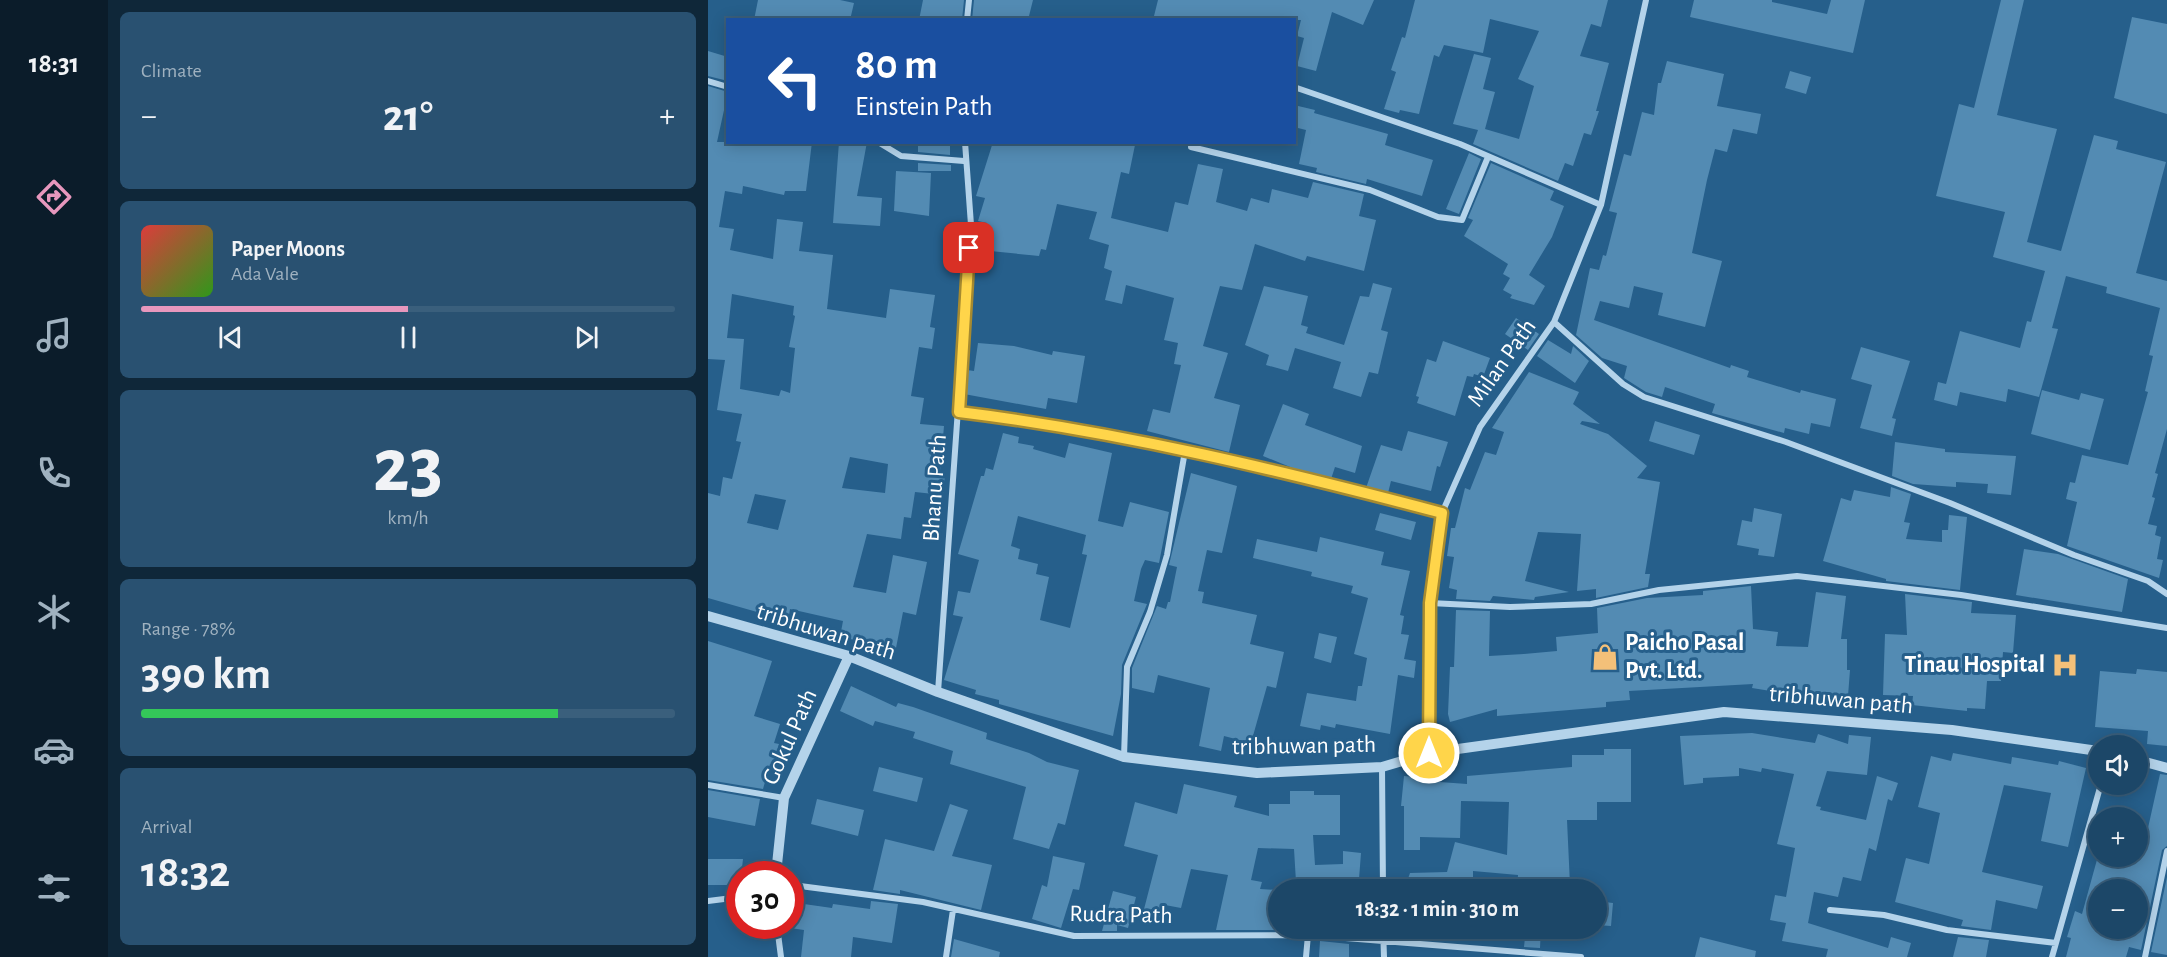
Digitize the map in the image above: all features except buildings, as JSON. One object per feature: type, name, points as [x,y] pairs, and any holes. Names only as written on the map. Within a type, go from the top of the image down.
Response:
[{"type":"street","points":[[967,18],[969,0]]},
{"type":"street","name":"Milan Path","points":[[1429,753],[1430,603],[1442,513],[1480,427],[1554,322],[1601,205],[1646,0]]},
{"type":"street","points":[[708,81],[726,86]]},
{"type":"street","points":[[1296,88],[1488,157],[1601,205]]},
{"type":"street","points":[[881,144],[901,156],[964,161]]},
{"type":"street","name":"Bhanu Path","points":[[938,692],[971,225],[971,203],[964,161],[965,144]]},
{"type":"street","points":[[1191,147],[1370,190],[1438,217],[1462,220],[1488,157]]},
{"type":"street","points":[[1554,322],[1623,384],[1644,398],[1786,442],[1950,503],[2074,555],[2148,581],[2167,594]]},
{"type":"street","points":[[959,412],[1050,423],[1185,451],[1442,513]]},
{"type":"street","points":[[1125,757],[1127,667],[1150,612],[1167,555],[1185,451]]},
{"type":"street","points":[[1430,603],[1510,607],[1591,604],[1659,590],[1797,576],[1961,595],[2167,628]]},
{"type":"street","name":"tribhuwan path","points":[[708,616],[849,656],[938,692],[1125,757],[1257,773],[1382,767],[1429,753],[1724,712],[1952,730],[2088,750]]},
{"type":"street","name":"Gokul Path","points":[[777,861],[784,798],[849,656]]},
{"type":"street","points":[[2148,763],[2167,768]]},
{"type":"street","points":[[1382,767],[1383,879]]},
{"type":"street","points":[[708,785],[784,798]]},
{"type":"street","points":[[2052,957],[2098,795]]},
{"type":"street","points":[[2145,957],[2167,851]]},
{"type":"street","name":"Rudra Path","points":[[804,887],[923,902],[1074,936],[1268,935]]},
{"type":"street","points":[[708,901],[726,899]]},
{"type":"street","points":[[946,957],[953,910]]},
{"type":"street","points":[[1830,910],[1884,915],[1947,930],[2056,943]]},
{"type":"street","points":[[779,939],[781,957]]},
{"type":"street","points":[[1306,957],[1308,939]]},
{"type":"street","name":"Rudra Path","points":[[1351,939],[1581,957]]},
{"type":"street","points":[[1383,942],[1384,957]]},
{"type":"place","name":"Paicho Pasal Pvt. Ltd.","points":[[1605,657]]},
{"type":"place","name":"Tinau Hospital","points":[[2065,665]]},
{"type":"route","points":[[969,248],[959,412],[1050,423],[1361,492],[1442,513],[1430,603],[1429,753]]}]
